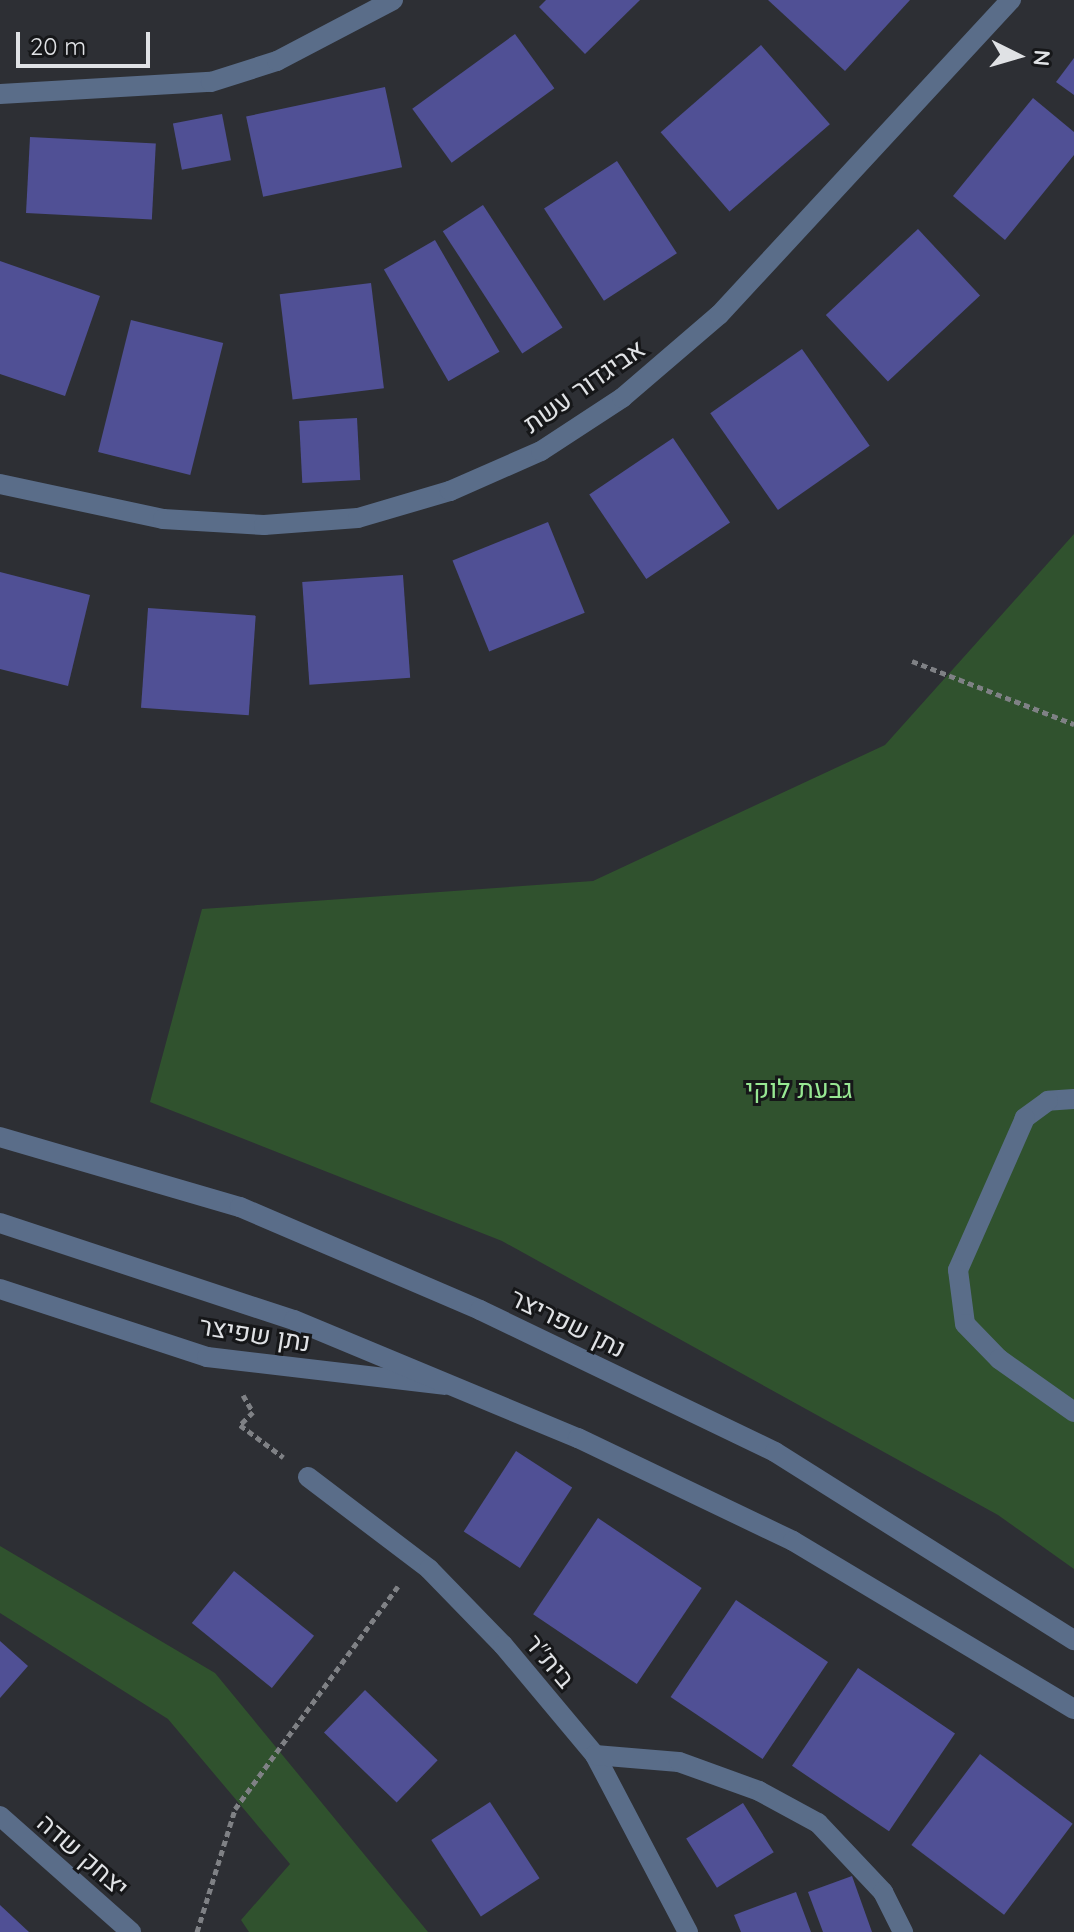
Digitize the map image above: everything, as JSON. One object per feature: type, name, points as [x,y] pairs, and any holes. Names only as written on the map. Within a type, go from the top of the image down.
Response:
[{"type":"street","points":[[0,94],[211,82],[290,55],[393,0]]},
{"type":"street","name":"אביגדור עשת","points":[[0,484],[163,519],[264,525],[358,518],[450,491],[541,451],[622,398],[719,315],[1011,0]]},
{"type":"street","points":[[1074,1099],[1048,1101],[1025,1118],[958,1270],[965,1324],[999,1359],[1074,1412]]},
{"type":"street","name":"נתן שפריצר","points":[[0,1137],[240,1207],[480,1310],[775,1452],[1074,1640]]},
{"type":"street","points":[[0,1223],[294,1320],[462,1387],[793,1541],[1074,1709]]},
{"type":"street","name":"נתן שפיצר","points":[[0,1289],[221,1358],[462,1387]]},
{"type":"street","name":"בית\"ר","points":[[308,1477],[417,1560],[503,1645],[595,1755],[688,1932]]},
{"type":"street","points":[[595,1755],[679,1762],[759,1791],[818,1823],[883,1892],[903,1932]]},
{"type":"street","name":"יצחק שדה","points":[[0,1816],[131,1932]]},
{"type":"path","points":[[912,661],[1074,724]]},
{"type":"path","points":[[221,1358],[253,1412],[240,1425],[308,1477]]},
{"type":"path","points":[[197,1932],[235,1809],[417,1560]]},
{"type":"green space","name":"גבעת לוקי","points":[[1074,534],[1074,1569],[998,1515],[502,1241],[150,1102],[202,909],[593,881],[885,745]]},
{"type":"green space","points":[[0,1546],[215,1673],[428,1932],[249,1932],[241,1920],[290,1864],[168,1719],[0,1613]]},
{"type":"building","points":[[546,0],[640,0],[585,54],[539,7]]},
{"type":"building","points":[[768,0],[910,0],[845,71]]},
{"type":"building","points":[[515,34],[554,88],[452,163],[412,109]]},
{"type":"building","points":[[761,45],[830,124],[730,212],[661,132]]},
{"type":"building","points":[[1074,58],[1074,95],[1056,82]]},
{"type":"building","points":[[385,87],[402,167],[263,197],[246,117]]},
{"type":"building","points":[[1033,98],[1074,132],[1074,155],[1005,240],[953,196]]},
{"type":"building","points":[[222,114],[231,160],[182,170],[173,124]]},
{"type":"building","points":[[30,137],[156,144],[152,219],[26,213]]},
{"type":"building","points":[[617,161],[677,253],[604,301],[544,208]]},
{"type":"building","points":[[483,205],[563,327],[522,354],[443,231]]},
{"type":"building","points":[[918,229],[980,296],[888,381],[826,315]]},
{"type":"building","points":[[435,240],[500,352],[448,381],[384,270]]},
{"type":"building","points":[[0,261],[100,296],[65,396],[0,374]]},
{"type":"building","points":[[371,283],[384,388],[293,399],[280,294]]},
{"type":"building","points":[[131,320],[223,343],[190,475],[98,452]]},
{"type":"building","points":[[802,349],[870,446],[778,510],[710,413]]},
{"type":"building","points":[[357,418],[360,480],[302,483],[299,421]]},
{"type":"building","points":[[673,438],[730,523],[646,579],[589,494]]},
{"type":"building","points":[[548,522],[585,613],[489,651],[453,561]]},
{"type":"building","points":[[0,572],[90,595],[68,686],[0,669]]},
{"type":"building","points":[[403,575],[410,678],[309,685],[302,582]]},
{"type":"building","points":[[148,608],[256,616],[249,715],[141,708]]},
{"type":"building","points":[[516,1451],[572,1487],[520,1568],[464,1532]]},
{"type":"building","points":[[598,1518],[702,1588],[637,1684],[533,1614]]},
{"type":"building","points":[[234,1571],[314,1636],[272,1688],[192,1623]]},
{"type":"building","points":[[736,1600],[828,1662],[763,1759],[671,1697]]},
{"type":"building","points":[[0,1641],[28,1666],[0,1698]]},
{"type":"building","points":[[858,1668],[955,1733],[889,1831],[792,1766]]},
{"type":"building","points":[[365,1690],[438,1760],[397,1803],[324,1732]]},
{"type":"building","points":[[980,1754],[1073,1824],[1004,1915],[911,1845]]},
{"type":"building","points":[[490,1802],[540,1878],[481,1916],[431,1840]]},
{"type":"building","points":[[743,1803],[774,1852],[717,1888],[686,1839]]},
{"type":"building","points":[[852,1876],[872,1932],[823,1932],[808,1892]]},
{"type":"building","points":[[796,1892],[811,1932],[741,1932],[734,1915]]},
{"type":"building","points":[[0,1905],[29,1932],[0,1932]]}]
